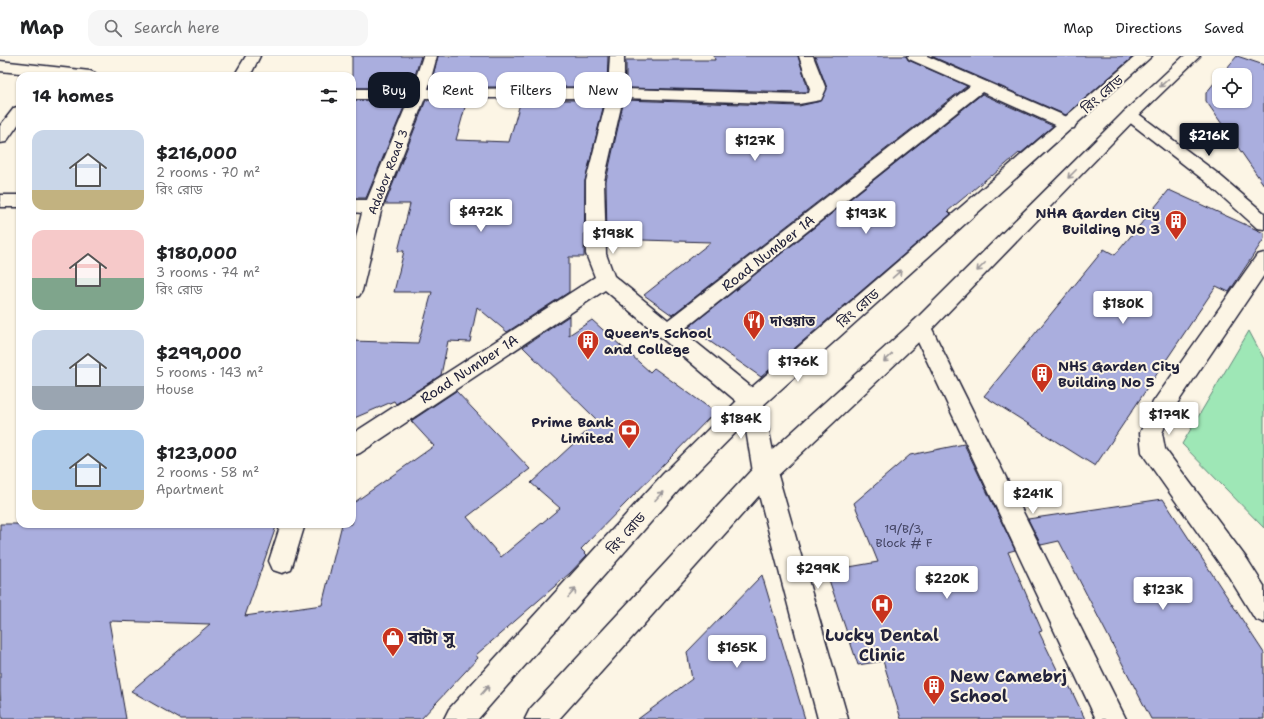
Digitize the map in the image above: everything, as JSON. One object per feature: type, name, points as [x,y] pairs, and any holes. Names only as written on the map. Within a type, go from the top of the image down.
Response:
[{"type":"street","points":[[48,72],[62,56]]},
{"type":"street","points":[[244,72],[253,56]]},
{"type":"street","name":"Adabor Road 3","points":[[420,88],[430,56]]},
{"type":"street","points":[[617,56],[617,72]]},
{"type":"street","points":[[632,94],[799,99],[814,97],[818,89],[806,56]]},
{"type":"street","points":[[914,56],[1068,124]]},
{"type":"street","name":"রিং রোড","points":[[459,719],[671,482],[752,401],[1145,56]]},
{"type":"street","points":[[540,719],[765,472],[921,327],[1130,115],[1193,56]]},
{"type":"street","points":[[0,66],[40,72]]},
{"type":"street","name":"Road Number 1A","points":[[668,332],[981,85]]},
{"type":"street","points":[[420,95],[574,93]]},
{"type":"street","points":[[356,94],[368,94]]},
{"type":"street","name":"Adabor Road 3","points":[[356,275],[373,207],[413,108]]},
{"type":"street","points":[[613,108],[596,182],[596,254],[606,280],[752,401],[765,472],[833,719]]},
{"type":"street","points":[[1130,115],[1211,177],[1264,223]]},
{"type":"street","points":[[0,138],[16,116]]},
{"type":"street","points":[[0,201],[16,201]]},
{"type":"street","points":[[356,206],[373,207]]},
{"type":"street","points":[[1264,260],[1161,409],[1151,433],[1154,452],[1238,568],[1264,610]]},
{"type":"street","name":"Road Number 1A","points":[[356,443],[606,280]]},
{"type":"street","points":[[921,327],[1111,719]]},
{"type":"street","points":[[282,561],[292,528]]},
{"type":"green space","points":[[1249,331],[1264,359],[1264,528],[1182,444]]},
{"type":"building","points":[[352,56],[421,56],[416,72],[368,72],[368,88],[356,88],[356,72],[352,72]]},
{"type":"building","points":[[438,56],[608,56],[607,72],[574,72],[574,87],[566,87],[566,72],[496,72],[496,87],[488,87],[488,72],[434,72]]},
{"type":"building","points":[[714,56],[798,56],[808,92],[632,88],[632,72],[626,72],[626,60],[715,60]]},
{"type":"building","points":[[815,56],[906,56],[908,60],[967,86],[672,315],[644,295],[711,242],[607,239],[606,181],[622,108],[632,108],[632,100],[799,106],[821,101],[827,88]]},
{"type":"building","points":[[931,56],[1134,56],[1066,115]]},
{"type":"building","points":[[1237,56],[1264,65],[1264,185],[1206,101],[1206,93],[1212,86],[1212,108],[1252,108],[1252,68],[1227,68]]},
{"type":"building","points":[[982,94],[1053,126],[948,211],[951,214],[761,377],[689,327]]},
{"type":"building","points":[[356,100],[368,100],[368,108],[404,108],[366,198],[356,198]]},
{"type":"building","points":[[426,100],[428,100],[428,108],[465,108],[456,140],[509,142],[519,108],[566,108],[566,100],[574,100],[574,108],[603,108],[585,181],[584,257],[569,257],[569,292],[507,332],[477,307],[470,342],[448,341],[441,375],[396,404],[394,401],[356,417],[356,341],[418,343],[432,292],[394,292],[404,251],[398,251],[410,204],[385,204]]},
{"type":"building","points":[[1169,190],[1264,233],[1264,239],[1229,292],[1216,286],[1095,466],[984,396],[1104,249],[1115,255]]},
{"type":"building","points":[[569,316],[569,335],[592,320],[650,372],[654,368],[715,412],[581,549],[587,555],[570,573],[476,655],[478,658],[421,719],[180,719],[131,691],[210,624],[109,621],[126,719],[2,719],[0,692],[0,524],[16,524],[16,528],[276,528],[245,616],[322,605],[341,528],[356,528],[356,501],[434,446],[411,421],[456,391],[530,469],[467,517],[501,557],[560,508],[531,483],[598,421],[523,347]]},
{"type":"building","points":[[964,444],[1015,550],[1008,552],[1042,631],[1039,632],[1064,684],[1068,683],[1085,719],[901,719],[883,661],[858,665],[826,571],[878,562],[854,503],[910,455]]},
{"type":"building","points":[[1163,499],[1264,653],[1264,719],[1151,719],[1059,541],[1041,545],[1028,519]]},
{"type":"building","points":[[762,575],[805,719],[638,719],[692,679],[687,652]]},
{"type":"place","name":"NHA Garden City Building No 3","points":[[1176,240]]},
{"type":"place","name":"দাওয়াত","points":[[754,340]]},
{"type":"place","name":"Queen's School and College","points":[[588,360]]},
{"type":"place","name":"NHS Garden City Building No 5","points":[[1042,394]]},
{"type":"place","name":"Prime Bank Limited","points":[[629,450]]},
{"type":"place","name":"Lucky Dental Clinic","points":[[882,624]]},
{"type":"place","name":"বাটা সু","points":[[393,658]]},
{"type":"place","name":"New Camebrj School","points":[[934,706]]}]
